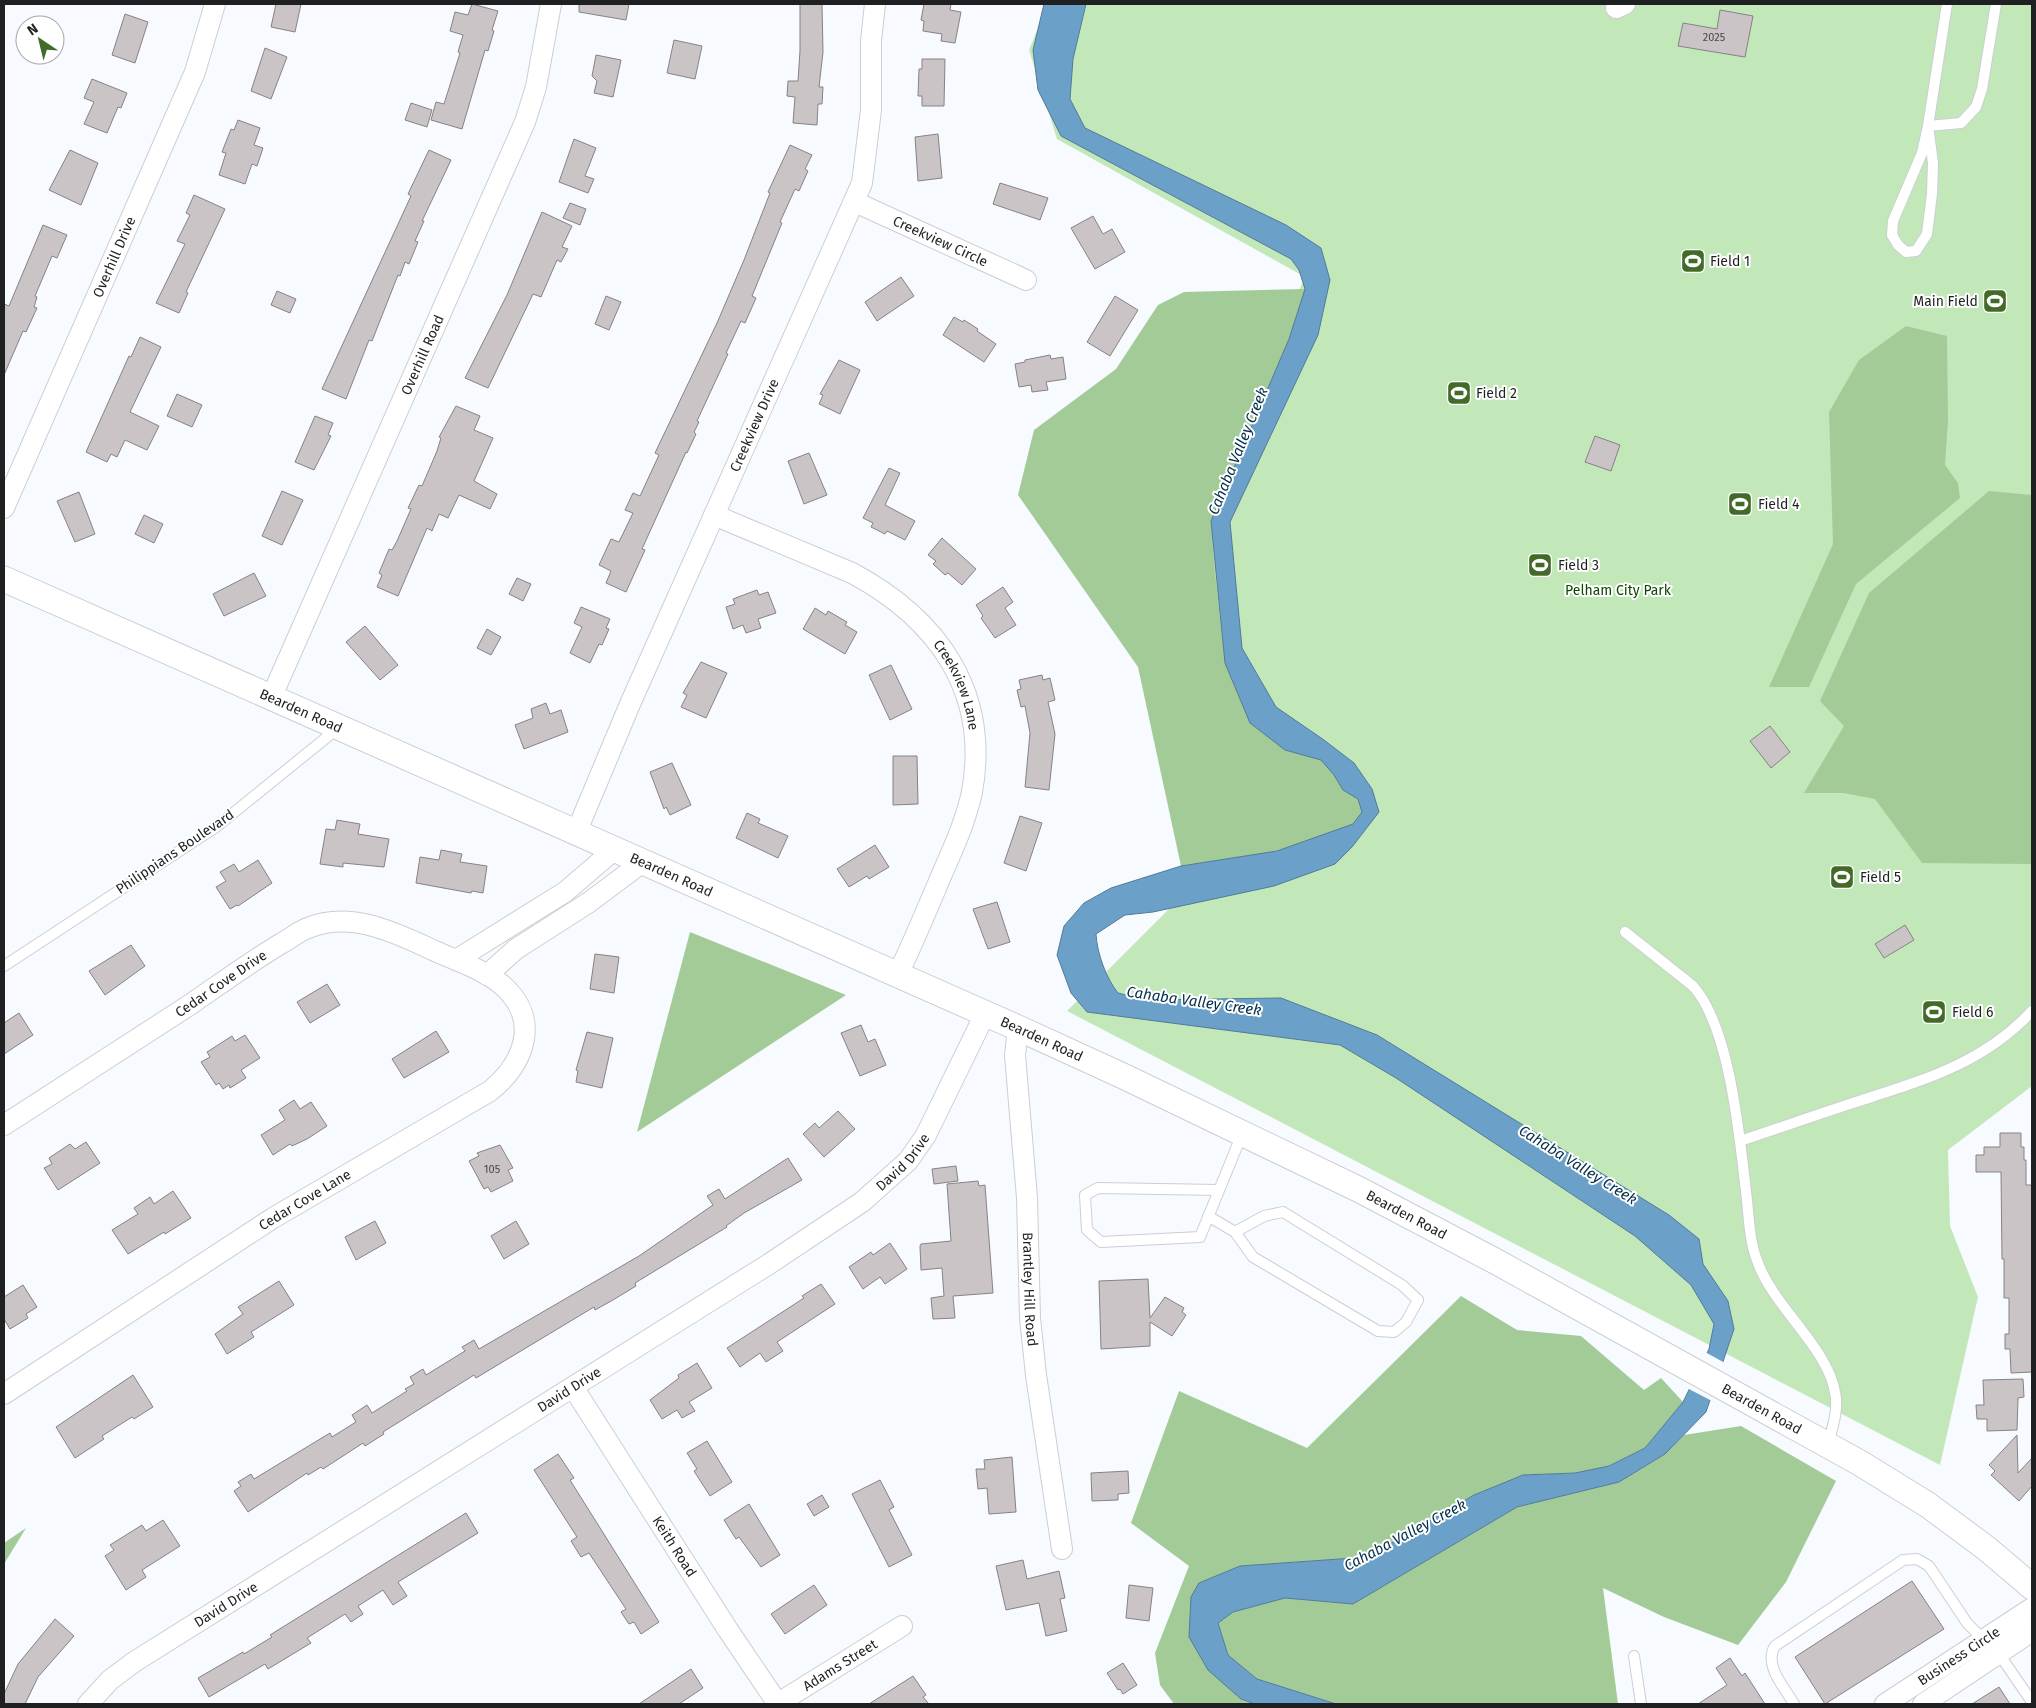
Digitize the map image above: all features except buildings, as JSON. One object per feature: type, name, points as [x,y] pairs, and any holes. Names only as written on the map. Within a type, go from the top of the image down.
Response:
[{"type":"street","name":"Overhill Drive","points":[[4,508],[195,72],[215,4]]},
{"type":"street","name":"Overhill Road","points":[[271,698],[525,122],[536,87],[551,4]]},
{"type":"street","name":"Creekview Drive","points":[[576,833],[630,704],[862,183],[868,147],[871,110],[871,41],[875,4]]},
{"type":"street","name":"Creekview Circle","points":[[855,202],[1026,280]]},
{"type":"street","name":"Creekview Lane","points":[[714,516],[852,573],[873,584],[912,613],[931,632],[944,648],[964,688],[974,724],[975,744],[971,792],[959,834],[898,974]]},
{"type":"street","name":"Bearden Road","points":[[4,580],[898,974],[1018,1028],[1360,1190],[1495,1261],[1745,1401],[1828,1445],[1928,1505],[1986,1548],[2032,1587]]},
{"type":"street","points":[[456,960],[565,892],[614,850]]},
{"type":"street","points":[[487,975],[516,949],[588,903],[644,862]]},
{"type":"street","name":"Cedar Cove Drive","points":[[4,1125],[187,1006],[263,954],[309,927],[336,922],[374,926],[399,934],[487,975]]},
{"type":"street","name":"Cedar Cove Lane","points":[[4,1394],[273,1218],[471,1103],[503,1080],[518,1061],[522,1050],[523,1025],[521,1014],[512,996],[502,985],[487,975]]},
{"type":"street","name":"David Drive","points":[[88,1704],[110,1680],[134,1662],[769,1264],[862,1202],[908,1161],[926,1135],[985,1014]]},
{"type":"street","name":"Brantley Hill Road","points":[[1018,1028],[1015,1055],[1027,1198],[1030,1318],[1036,1375],[1062,1549]]},
{"type":"street","name":"Keith Road","points":[[573,1387],[777,1704]]},
{"type":"street","name":"Business Circle","points":[[1923,1704],[1991,1647],[2032,1608]]},
{"type":"street","name":"Adams Street","points":[[777,1704],[902,1626]]},
{"type":"street","name":"Business Circle","points":[[1893,1702],[1991,1647],[2032,1631]]},
{"type":"lane","points":[[1928,126],[1933,162],[1932,194],[1927,234],[1916,251],[1906,252],[1898,246],[1892,235],[1893,221],[1922,153],[1928,126],[1946,4]]},
{"type":"lane","points":[[1928,126],[1961,124],[1976,107],[1982,89],[1996,4]]},
{"type":"lane","name":"Philippians Boulevard","points":[[4,966],[216,827],[338,728]]},
{"type":"lane","points":[[1625,932],[1693,986],[1712,1016],[1719,1032],[1740,1141],[1752,1240],[1757,1263],[1766,1280],[1821,1359],[1835,1392],[1834,1421],[1828,1445]]},
{"type":"lane","points":[[1740,1141],[1903,1087],[1972,1059],[2006,1036],[2032,1011]]},
{"type":"lane","points":[[1219,1190],[1098,1188],[1086,1195],[1087,1230],[1101,1242],[1200,1237],[1242,1134]]},
{"type":"lane","points":[[1208,1216],[1235,1232],[1253,1257],[1378,1331],[1394,1332],[1406,1322],[1418,1300],[1402,1285],[1283,1212],[1264,1216],[1235,1232]]},
{"type":"lane","points":[[1794,1704],[1771,1665],[1771,1652],[1775,1646],[1903,1560],[1917,1559],[1929,1566],[1967,1622],[1991,1647],[2032,1702]]},
{"type":"lane","points":[[1634,1656],[1641,1704]]},
{"type":"green space","name":"Pelham City Park","points":[[1048,4],[2032,4],[2032,1086],[1948,1150],[1950,1226],[1978,1297],[1940,1465],[1067,1011],[1240,838],[1189,534],[1305,277],[1057,139],[1029,50]]},
{"type":"green space","points":[[1305,289],[1289,339],[1211,521],[1215,573],[1225,663],[1285,750],[1321,760],[1334,775],[1343,790],[1358,799],[1362,812],[1353,824],[1277,851],[1181,866],[1138,667],[1018,495],[1034,430],[1116,369],[1158,305],[1184,292]]},
{"type":"green space","points":[[1906,326],[1947,336],[1948,420],[1945,465],[1958,483],[1960,498],[1856,584],[1809,687],[1769,687],[1833,544],[1829,412],[1859,360]]},
{"type":"green space","points":[[1989,491],[2032,495],[2032,864],[1922,863],[1875,799],[1843,793],[1804,793],[1844,726],[1820,701],[1869,593]]},
{"type":"green space","points":[[690,932],[846,995],[637,1132]]},
{"type":"green space","points":[[1461,1296],[1517,1330],[1581,1336],[1644,1390],[1661,1378],[1683,1402],[1645,1448],[1609,1466],[1575,1473],[1523,1475],[1474,1495],[1368,1557],[1240,1566],[1199,1583],[1241,1699],[1255,1704],[1174,1704],[1160,1685],[1155,1653],[1189,1566],[1131,1523],[1179,1391],[1307,1448]]},
{"type":"green space","points":[[1741,1426],[1836,1481],[1786,1582],[1738,1645],[1664,1617],[1603,1588],[1618,1704],[1336,1704],[1257,1679],[1228,1655],[1218,1623],[1233,1612],[1285,1598],[1353,1604],[1517,1507],[1619,1482],[1665,1454],[1684,1435]]},
{"type":"green space","points":[[26,1528],[4,1564],[4,1543]]},
{"type":"water","name":"Cahaba Valley Creek","points":[[1044,4],[1086,4],[1073,59],[1070,99],[1085,128],[1286,225],[1321,248],[1330,280],[1318,335],[1230,522],[1242,648],[1276,707],[1354,763],[1372,789],[1379,812],[1352,847],[1335,864],[1274,886],[1153,912],[1125,915],[1096,934],[1100,957],[1106,973],[1118,993],[1146,1000],[1281,998],[1377,1035],[1669,1215],[1699,1239],[1703,1264],[1728,1301],[1734,1329],[1706,1412],[1665,1454],[1619,1482],[1517,1507],[1353,1604],[1285,1598],[1233,1612],[1218,1623],[1228,1655],[1257,1679],[1336,1704],[1255,1704],[1241,1699],[1208,1670],[1189,1637],[1191,1597],[1199,1583],[1240,1566],[1368,1557],[1474,1495],[1523,1475],[1575,1473],[1609,1466],[1645,1448],[1683,1402],[1709,1349],[1714,1324],[1691,1285],[1635,1236],[1396,1078],[1340,1045],[1087,1012],[1071,993],[1057,955],[1064,926],[1084,903],[1111,888],[1181,866],[1277,851],[1353,824],[1362,812],[1358,799],[1343,790],[1334,775],[1321,760],[1285,750],[1250,723],[1225,663],[1211,521],[1289,339],[1305,289],[1299,270],[1291,259],[1061,136],[1038,90],[1033,50]]},
{"type":"pier","points":[[1705,1352],[1725,1363],[1712,1401],[1687,1388]]},
{"type":"place","name":"Field 1","points":[[1693,261]]},
{"type":"place","name":"Main Field","points":[[1995,301]]},
{"type":"place","name":"Field 2","points":[[1459,393]]},
{"type":"place","name":"Field 4","points":[[1740,504]]},
{"type":"place","name":"Field 3","points":[[1540,565]]},
{"type":"place","name":"Field 5","points":[[1842,877]]},
{"type":"place","name":"Field 6","points":[[1934,1012]]}]
